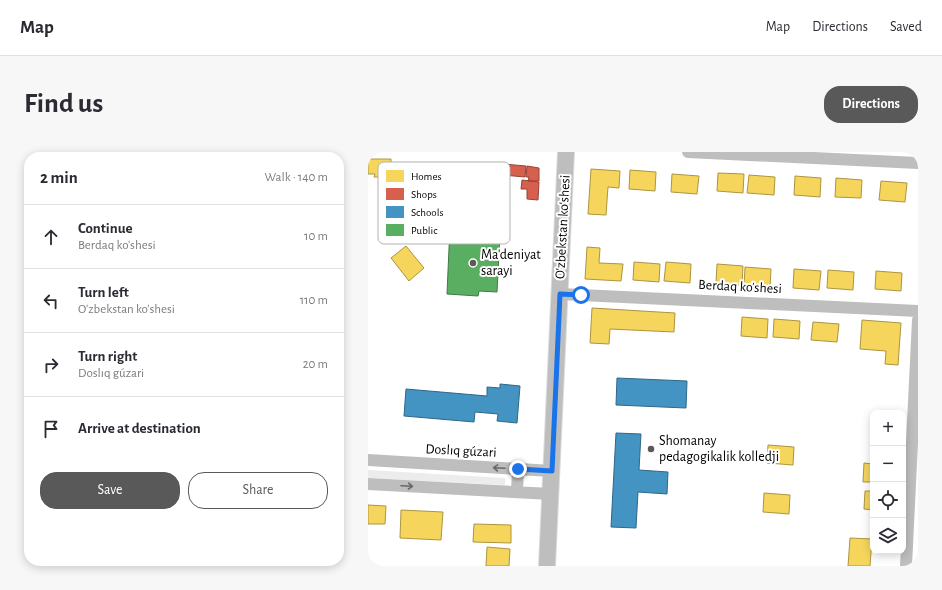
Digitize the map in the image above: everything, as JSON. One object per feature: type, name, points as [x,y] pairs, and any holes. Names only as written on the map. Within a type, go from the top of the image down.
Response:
[{"type":"main road","name":"O'zbekstan ko'shesi","points":[[547,566],[566,152]]},
{"type":"street","points":[[688,152],[918,164]]},
{"type":"street","name":"Berdaq ko'shesi","points":[[560,294],[918,311]]},
{"type":"street","points":[[906,566],[915,427],[918,320]]},
{"type":"street","name":"Doslıq gúzari","points":[[368,460],[552,471]]},
{"type":"street","points":[[516,492],[518,469]]},
{"type":"street","points":[[368,484],[551,494]]},
{"type":"shaded area","points":[[368,470],[505,478],[505,485],[368,478]]},
{"type":"building: Homes","points":[[368,159],[391,159],[391,162],[378,162],[378,177],[374,177],[375,174],[368,174]]},
{"type":"building: Homes","points":[[591,169],[620,171],[619,188],[608,187],[606,215],[588,214]]},
{"type":"building: Homes","points":[[630,170],[656,172],[655,191],[629,189]]},
{"type":"building: Homes","points":[[718,173],[744,174],[743,193],[717,191]]},
{"type":"building: Homes","points":[[672,174],[699,176],[697,194],[671,192]]},
{"type":"building: Homes","points":[[749,175],[775,177],[774,195],[747,193]]},
{"type":"building: Homes","points":[[795,176],[821,178],[820,197],[794,195]]},
{"type":"building: Homes","points":[[836,178],[862,180],[861,198],[835,197]]},
{"type":"building: Homes","points":[[881,181],[907,183],[905,202],[879,200]]},
{"type":"building: Homes","points":[[406,246],[424,268],[409,281],[391,258]]},
{"type":"building: Homes","points":[[587,247],[600,248],[599,263],[623,264],[621,281],[585,279]]},
{"type":"building: Homes","points":[[634,262],[660,264],[659,282],[633,280]]},
{"type":"building: Homes","points":[[666,262],[691,264],[690,283],[664,281]]},
{"type":"building: Homes","points":[[717,264],[743,266],[742,285],[716,283]]},
{"type":"building: Homes","points":[[745,267],[771,269],[770,288],[744,286]]},
{"type":"building: Homes","points":[[794,269],[821,271],[819,290],[793,288]]},
{"type":"building: Homes","points":[[828,270],[854,272],[853,290],[827,288]]},
{"type":"building: Homes","points":[[876,271],[902,273],[901,291],[875,289]]},
{"type":"building: Homes","points":[[592,308],[675,313],[674,332],[610,329],[609,344],[590,343]]},
{"type":"building: Homes","points":[[742,317],[768,319],[767,338],[741,336]]},
{"type":"building: Homes","points":[[774,319],[800,321],[799,339],[773,337]]},
{"type":"building: Homes","points":[[862,320],[901,323],[898,365],[885,364],[886,351],[860,349]]},
{"type":"building: Homes","points":[[813,322],[839,324],[837,342],[811,340]]},
{"type":"building: Homes","points":[[768,445],[794,447],[793,465],[767,463]]},
{"type":"building: Homes","points":[[864,463],[870,464],[870,482],[863,482]]},
{"type":"building: Homes","points":[[865,491],[870,491],[870,510],[864,509]]},
{"type":"building: Homes","points":[[764,493],[790,495],[789,514],[763,512]]},
{"type":"building: Homes","points":[[368,505],[386,506],[385,524],[368,524]]},
{"type":"building: Homes","points":[[401,510],[443,512],[441,540],[400,538]]},
{"type":"building: Homes","points":[[474,524],[511,525],[511,543],[473,542]]},
{"type":"building: Homes","points":[[850,538],[870,539],[870,566],[848,566]]},
{"type":"building: Homes","points":[[487,547],[510,549],[509,566],[486,566]]},
{"type":"building: Shops","points":[[510,165],[526,166],[525,177],[510,176]]},
{"type":"building: Shops","points":[[527,166],[539,168],[539,181],[528,181],[529,177],[526,177]]},
{"type":"building: Shops","points":[[522,180],[539,182],[538,200],[527,199],[527,189],[521,189]]},
{"type":"building: Schools","points":[[617,378],[687,381],[686,408],[616,405]]},
{"type":"building: Schools","points":[[500,384],[520,386],[517,423],[497,421],[498,414],[475,412],[474,422],[404,416],[406,389],[487,396],[487,387],[500,388]]},
{"type":"building: Schools","points":[[616,433],[641,434],[639,470],[668,472],[667,494],[638,492],[636,528],[611,527]]},
{"type":"building: Public","name":"Ma'deniyat sarayi","points":[[449,244],[499,244],[497,292],[479,291],[478,296],[447,294]]},
{"type":"place","name":"Ma'deniyat sarayi","points":[[473,263]]},
{"type":"place","name":"Shomanay pedagogikalik kolledji","points":[[651,449]]},
{"type":"route","points":[[518,469],[552,471],[560,294],[581,295]]}]
